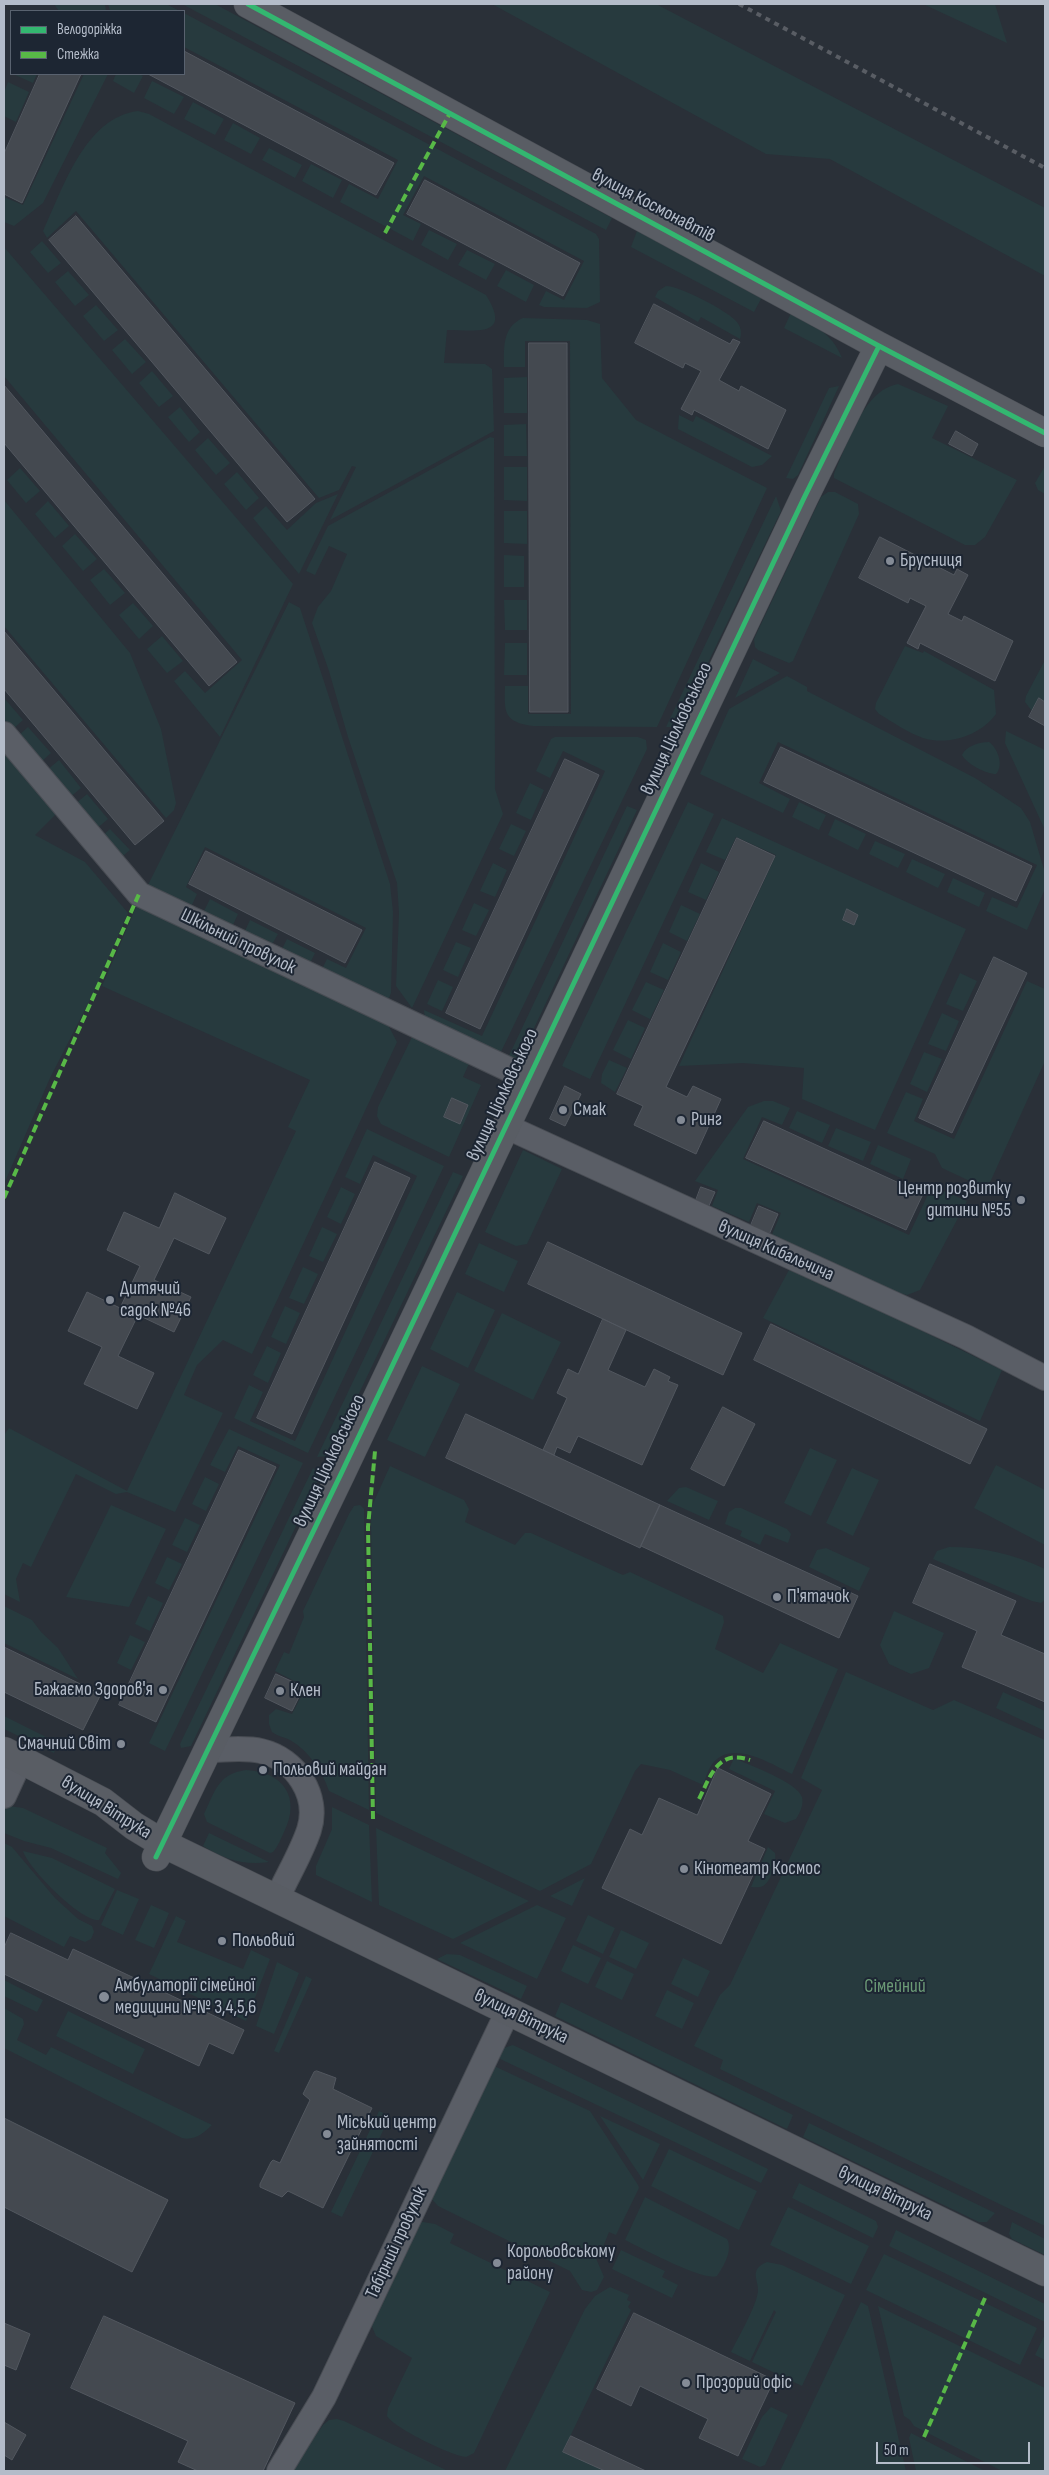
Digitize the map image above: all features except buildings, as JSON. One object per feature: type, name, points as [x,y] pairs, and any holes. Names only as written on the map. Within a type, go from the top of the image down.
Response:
[{"type":"street","name":"вулиця Космонавтів","points":[[248,4],[879,346],[1045,433]]},
{"type":"street","name":"вулиця Ціолковського","points":[[159,1850],[804,498],[879,346]]},
{"type":"street","name":"Шкільний провулок","points":[[4,734],[138,894],[527,1078]]},
{"type":"street","name":"вулиця Кибальчича","points":[[505,1126],[966,1337],[1045,1378]]},
{"type":"street","points":[[208,1750],[260,1751],[271,1754],[292,1768],[306,1786],[312,1814],[309,1830],[277,1900]]},
{"type":"street","name":"вулиця Вітрука","points":[[9,1770],[121,1833],[277,1900],[505,2018],[1045,2272]]},
{"type":"street","name":"вулиця Вітрука","points":[[159,1850],[505,2018],[1045,2287]]},
{"type":"street","name":"Табірний провулок","points":[[279,2471],[324,2397],[505,2018]]},
{"type":"green space","points":[[54,4],[105,4],[106,10],[58,10]]},
{"type":"green space","points":[[108,4],[166,4],[178,10],[110,10]]},
{"type":"green space","points":[[182,4],[215,4],[612,218],[606,230]]},
{"type":"green space","points":[[492,4],[656,4],[1045,208],[1045,276],[830,159],[766,154]]},
{"type":"green space","points":[[923,4],[995,4],[1007,43]]},
{"type":"green space","points":[[185,14],[596,234],[599,239],[600,302],[587,308],[544,307],[539,305],[546,291],[564,300],[584,261],[424,176],[403,215],[421,224],[413,241],[340,202],[349,184],[378,199],[398,160],[185,48]]},
{"type":"green space","points":[[15,75],[37,75],[33,83]]},
{"type":"green space","points":[[84,75],[107,75],[43,203],[14,226],[4,222],[4,197],[23,205]]},
{"type":"green space","points":[[116,75],[143,76],[134,93],[113,81]]},
{"type":"green space","points":[[152,81],[184,97],[174,114],[144,98]]},
{"type":"green space","points":[[8,82],[29,92],[16,122],[4,116],[4,92]]},
{"type":"green space","points":[[193,102],[224,119],[215,135],[184,119]]},
{"type":"green space","points":[[138,111],[149,114],[486,295],[493,309],[495,319],[493,325],[487,329],[479,330],[447,330],[444,363],[485,364],[492,369],[494,431],[330,520],[356,467],[352,466],[339,490],[319,498],[76,211],[47,238],[43,231],[68,176],[89,141],[103,127],[119,116]]},
{"type":"green space","points":[[233,123],[260,138],[251,154],[224,140]]},
{"type":"green space","points":[[269,148],[302,165],[295,178],[262,160]]},
{"type":"green space","points":[[311,164],[342,180],[333,198],[302,181]]},
{"type":"green space","points":[[429,230],[457,244],[448,260],[421,245]]},
{"type":"green space","points":[[637,231],[762,297],[754,312],[631,247]]},
{"type":"green space","points":[[42,241],[61,263],[48,273],[30,252]]},
{"type":"green space","points":[[4,247],[293,584],[220,737],[174,681],[185,671],[205,693],[242,660],[4,376]]},
{"type":"green space","points":[[467,250],[495,264],[486,280],[458,265]]},
{"type":"green space","points":[[506,270],[534,285],[526,302],[497,286]]},
{"type":"green space","points":[[68,271],[89,295],[75,306],[55,282]]},
{"type":"green space","points":[[666,286],[692,294],[731,316],[740,327],[740,339],[701,317],[698,322],[655,297],[658,291]]},
{"type":"green space","points":[[96,305],[118,330],[104,341],[83,316]]},
{"type":"green space","points":[[791,313],[815,326],[828,336],[842,358],[784,328]]},
{"type":"green space","points":[[523,318],[587,320],[600,324],[602,378],[636,420],[767,488],[657,727],[533,726],[511,719],[506,709],[505,686],[528,686],[528,714],[571,714],[570,341],[525,341],[525,367],[504,367],[504,346],[508,332],[516,322]]},
{"type":"green space","points":[[125,339],[146,362],[132,374],[112,350]]},
{"type":"green space","points":[[152,371],[173,396],[159,407],[139,383]]},
{"type":"green space","points":[[527,377],[527,413],[504,413],[504,378]]},
{"type":"green space","points":[[898,384],[948,406],[932,438],[1017,480],[985,537],[975,545],[965,545],[834,478],[851,434],[866,407],[886,388]]},
{"type":"green space","points":[[839,386],[798,475],[793,479],[786,478],[829,388]]},
{"type":"green space","points":[[180,407],[200,432],[189,442],[168,417]]},
{"type":"green space","points":[[679,415],[693,422],[696,416],[772,456],[762,465],[752,467],[678,429]]},
{"type":"green space","points":[[526,424],[527,456],[504,456],[504,425]]},
{"type":"green space","points":[[490,437],[494,438],[495,789],[503,814],[412,1008],[396,986],[399,913],[397,883],[312,623],[318,607],[331,591],[347,554],[329,546],[315,575],[306,571],[328,526]]},
{"type":"green space","points":[[208,438],[230,463],[216,475],[195,450]]},
{"type":"green space","points":[[1045,466],[1045,494],[1038,490],[1035,483]]},
{"type":"green space","points":[[504,467],[527,467],[527,501],[504,500]]},
{"type":"green space","points":[[20,468],[40,491],[26,503],[7,480]]},
{"type":"green space","points":[[237,472],[259,498],[246,510],[224,484]]},
{"type":"green space","points":[[828,492],[835,492],[858,504],[859,514],[793,661],[789,663],[758,650],[755,647],[754,639],[821,497]]},
{"type":"green space","points":[[338,494],[299,574],[253,518],[266,506],[287,530],[316,503]]},
{"type":"green space","points":[[776,496],[781,511],[677,727],[666,727]]},
{"type":"green space","points":[[4,500],[130,653],[161,729],[176,803],[174,810],[166,818],[4,626]]},
{"type":"green space","points":[[48,501],[69,526],[55,538],[35,514]]},
{"type":"green space","points":[[504,511],[527,511],[527,544],[504,543]]},
{"type":"green space","points":[[75,534],[97,559],[83,571],[62,546]]},
{"type":"green space","points":[[504,555],[524,556],[524,587],[504,587]]},
{"type":"green space","points":[[104,569],[125,593],[110,605],[90,580]]},
{"type":"green space","points":[[504,600],[527,600],[527,630],[505,630]]},
{"type":"green space","points":[[289,602],[300,608],[390,884],[393,912],[391,993],[387,1003],[321,971],[327,959],[346,968],[366,928],[205,847],[186,887],[197,894],[191,907],[148,885]]},
{"type":"green space","points":[[133,603],[153,626],[139,639],[119,615]]},
{"type":"green space","points":[[162,636],[183,661],[167,673],[147,649]]},
{"type":"green space","points":[[505,643],[527,643],[527,675],[504,675]]},
{"type":"green space","points":[[905,646],[923,653],[924,651],[994,690],[996,714],[982,728],[973,733],[964,737],[943,741],[917,736],[879,714],[875,709],[876,703]]},
{"type":"green space","points":[[753,659],[780,673],[735,698]]},
{"type":"green space","points":[[1045,660],[1045,702],[1039,698],[1032,711],[1025,702],[1026,696]]},
{"type":"green space","points":[[787,676],[807,687],[807,691],[975,778],[1021,808],[1030,822],[1045,873],[1045,889],[1027,930],[986,911],[992,897],[1017,908],[1037,865],[778,742],[759,783],[790,799],[783,813],[700,774],[729,709]]},
{"type":"green space","points":[[4,698],[23,720],[12,730],[4,720]]},
{"type":"green space","points":[[28,727],[51,753],[40,763],[18,736]]},
{"type":"green space","points":[[1006,731],[1045,750],[1045,830],[1005,743]]},
{"type":"green space","points":[[555,737],[638,737],[646,740],[647,749],[498,1058],[425,1020],[424,1010],[482,1036],[605,771],[563,751],[550,778],[536,771],[551,739]]},
{"type":"green space","points":[[989,742],[995,748],[999,757],[1000,766],[996,774],[977,768],[962,755],[966,749],[973,745]]},
{"type":"green space","points":[[4,746],[59,811],[35,835],[85,862],[128,913],[93,994],[50,1078],[4,1184]]},
{"type":"green space","points":[[59,760],[81,788],[69,798],[46,771]]},
{"type":"green space","points":[[530,783],[544,790],[531,820],[516,813]]},
{"type":"green space","points":[[87,794],[108,819],[95,830],[74,805]]},
{"type":"green space","points":[[688,802],[714,814],[590,1079],[562,1066]]},
{"type":"green space","points":[[799,802],[826,815],[819,830],[792,817]]},
{"type":"green space","points":[[627,806],[637,810],[518,1062],[506,1062]]},
{"type":"green space","points":[[722,818],[966,929],[875,1130],[802,1099],[804,1068],[743,1063],[679,1066],[776,855],[736,837],[725,860],[706,852]]},
{"type":"green space","points":[[835,819],[866,834],[858,850],[828,835]]},
{"type":"green space","points":[[511,824],[526,831],[514,856],[499,849]]},
{"type":"green space","points":[[110,829],[130,850],[119,859],[101,837]]},
{"type":"green space","points":[[875,841],[905,854],[898,868],[869,854]]},
{"type":"green space","points":[[912,859],[945,874],[938,888],[906,872]]},
{"type":"green space","points":[[493,863],[507,870],[495,897],[480,891]]},
{"type":"green space","points":[[701,863],[719,872],[706,900],[688,892]]},
{"type":"green space","points":[[953,878],[985,893],[979,907],[947,892]]},
{"type":"green space","points":[[210,899],[238,914],[232,927],[203,913]]},
{"type":"green space","points":[[474,903],[489,910],[476,936],[462,930]]},
{"type":"green space","points":[[137,905],[388,1025],[397,1042],[252,1354],[223,1340],[197,1365],[184,1395],[223,1413],[175,1512],[127,1492],[116,1494],[76,1474],[31,1567],[23,1563],[16,1579],[20,1602],[4,1594],[4,1435],[9,1428],[127,1491],[296,1131],[288,1127],[310,1080],[102,986]]},
{"type":"green space","points":[[681,905],[700,914],[687,941],[669,932]]},
{"type":"green space","points":[[250,920],[278,934],[271,946],[244,933]]},
{"type":"green space","points":[[287,939],[315,953],[309,965],[281,951]]},
{"type":"green space","points":[[456,942],[471,948],[458,977],[443,970]]},
{"type":"green space","points":[[663,943],[681,952],[668,980],[650,972]]},
{"type":"green space","points":[[960,973],[977,981],[963,1011],[946,1004]]},
{"type":"green space","points":[[438,980],[453,987],[442,1011],[427,1004]]},
{"type":"green space","points":[[1027,981],[1045,989],[1045,1061],[987,1189],[942,1168],[935,1154],[887,1133],[906,1092],[923,1099],[914,1121],[954,1139]]},
{"type":"green space","points":[[646,982],[664,990],[650,1019],[632,1010]]},
{"type":"green space","points":[[942,1013],[959,1021],[946,1051],[928,1044]]},
{"type":"green space","points":[[628,1020],[645,1028],[631,1059],[613,1050]]},
{"type":"green space","points":[[413,1035],[471,1059],[463,1077],[481,1085],[449,1157],[381,1124],[377,1116],[378,1107]]},
{"type":"green space","points":[[924,1052],[942,1059],[927,1092],[910,1084]]},
{"type":"green space","points":[[609,1060],[627,1068],[615,1092],[601,1083],[602,1074]]},
{"type":"green space","points":[[764,1101],[773,1101],[790,1108],[782,1125],[762,1117],[743,1159],[909,1235],[932,1186],[967,1201],[920,1290],[907,1295],[896,1292],[771,1237],[781,1213],[757,1203],[749,1222],[712,1206],[718,1190],[695,1181],[748,1107]]},
{"type":"green space","points":[[797,1111],[830,1125],[822,1143],[789,1128]]},
{"type":"green space","points":[[836,1128],[871,1142],[863,1161],[828,1146]]},
{"type":"green space","points":[[367,1129],[444,1166],[308,1453],[234,1418],[249,1385],[263,1392],[250,1421],[295,1441],[417,1176],[373,1155],[360,1184],[345,1177]]},
{"type":"green space","points":[[878,1145],[911,1159],[903,1179],[870,1164]]},
{"type":"green space","points":[[523,1150],[562,1169],[527,1244],[516,1246],[485,1232]]},
{"type":"green space","points":[[453,1172],[463,1176],[329,1456],[317,1457]]},
{"type":"green space","points":[[341,1187],[355,1194],[341,1224],[327,1217]]},
{"type":"green space","points":[[322,1227],[337,1234],[323,1262],[309,1256]]},
{"type":"green space","points":[[479,1243],[518,1261],[504,1292],[465,1274]]},
{"type":"green space","points":[[303,1267],[318,1274],[304,1304],[289,1298]]},
{"type":"green space","points":[[789,1270],[836,1289],[1002,1370],[980,1421],[763,1318]]},
{"type":"green space","points":[[457,1292],[495,1310],[468,1368],[430,1349]]},
{"type":"green space","points":[[285,1306],[300,1313],[286,1344],[271,1337]]},
{"type":"green space","points":[[502,1313],[561,1342],[533,1400],[474,1371]]},
{"type":"green space","points":[[267,1346],[281,1353],[268,1383],[253,1375]]},
{"type":"green space","points":[[422,1366],[460,1384],[425,1457],[387,1440]]},
{"type":"green space","points":[[229,1429],[303,1463],[165,1751],[149,1743],[280,1465],[238,1446],[225,1472],[210,1465]]},
{"type":"green space","points":[[810,1448],[837,1460],[811,1516],[784,1503]]},
{"type":"green space","points":[[996,1465],[1045,1490],[1045,1545],[974,1508]]},
{"type":"green space","points":[[390,1466],[464,1500],[469,1509],[465,1522],[515,1545],[525,1533],[531,1533],[623,1575],[630,1572],[723,1616],[724,1622],[715,1649],[763,1673],[780,1643],[838,1669],[792,1774],[763,1760],[741,1753],[721,1756],[711,1765],[703,1785],[670,1770],[641,1764],[635,1771],[591,1864],[540,1891],[376,1813],[371,1523],[372,1506]]},
{"type":"green space","points":[[313,1468],[319,1474],[319,1478],[191,1746],[181,1748],[180,1744]]},
{"type":"green space","points":[[852,1468],[879,1480],[853,1536],[826,1523]]},
{"type":"green space","points":[[205,1477],[219,1484],[206,1511],[192,1504]]},
{"type":"green space","points":[[686,1487],[718,1501],[709,1520],[667,1501],[679,1488]]},
{"type":"green space","points":[[111,1505],[166,1529],[129,1607],[66,1597]]},
{"type":"green space","points":[[360,1505],[364,1509],[369,1810],[329,1791],[319,1769],[309,1756],[290,1740],[272,1732],[269,1724],[269,1715],[276,1709],[292,1714],[306,1687],[275,1671],[284,1652],[289,1654],[304,1617],[303,1611],[349,1514],[354,1506]]},
{"type":"green space","points":[[735,1508],[741,1508],[787,1529],[791,1534],[788,1543],[765,1534],[760,1545],[740,1536],[742,1531],[725,1524],[729,1512]]},
{"type":"green space","points":[[185,1518],[200,1525],[187,1552],[172,1545]]},
{"type":"green space","points":[[949,1547],[974,1548],[998,1552],[1022,1559],[1045,1569],[1045,1600],[1041,1603],[1032,1601],[933,1559],[937,1551]]},
{"type":"green space","points":[[826,1548],[870,1568],[859,1591],[809,1567],[817,1550]]},
{"type":"green space","points":[[167,1557],[182,1564],[169,1590],[155,1583]]},
{"type":"green space","points":[[148,1596],[163,1603],[150,1631],[135,1624]]},
{"type":"green space","points":[[4,1606],[32,1620],[41,1632],[58,1648],[78,1679],[4,1643]]},
{"type":"green space","points":[[894,1611],[944,1633],[929,1668],[911,1674],[889,1664],[880,1645]]},
{"type":"green space","points":[[130,1635],[145,1642],[131,1670],[117,1663]]},
{"type":"green space","name":"Сімейний","points":[[846,1672],[933,1710],[954,1700],[1045,1740],[1045,2226],[720,2069],[723,2060],[694,2046],[720,1995],[730,1985],[822,1790],[801,1778]]},
{"type":"green space","points":[[1003,1692],[1045,1711],[1045,1731],[996,1708]]},
{"type":"green space","points":[[4,1716],[58,1743],[54,1753],[4,1729]]},
{"type":"green space","points":[[734,1758],[761,1769],[798,1791],[802,1797],[802,1803],[796,1819],[785,1823],[764,1814],[775,1791],[729,1769]]},
{"type":"green space","points":[[246,1770],[270,1776],[286,1789],[289,1798],[291,1808],[289,1820],[278,1845],[270,1853],[207,1822],[204,1814],[215,1791],[223,1780],[229,1775]]},
{"type":"green space","points":[[9,1806],[23,1808],[107,1848],[105,1853],[121,1873],[118,1879],[51,1848],[24,1841],[4,1833],[4,1810]]},
{"type":"green space","points":[[332,1807],[369,1825],[372,1902],[316,1875],[316,1866],[332,1829]]},
{"type":"green space","points":[[376,1828],[529,1901],[453,1939],[379,1905]]},
{"type":"green space","points":[[209,1833],[269,1862],[243,1862],[218,1855],[203,1846]]},
{"type":"green space","points":[[4,1843],[12,1847],[55,1898],[78,1919],[92,1926],[94,1932],[91,1939],[85,1942],[70,1936],[64,1947],[4,1916]]},
{"type":"green space","points":[[768,1847],[775,1853],[771,1876],[763,1886],[751,1887]]},
{"type":"green space","points":[[23,1851],[52,1858],[115,1889],[99,1920],[91,1918],[68,1904],[44,1881]]},
{"type":"green space","points":[[585,1878],[572,1906],[550,1896]]},
{"type":"green space","points":[[117,1890],[139,1899],[123,1935],[101,1925]]},
{"type":"green space","points":[[151,1905],[169,1913],[154,1948],[135,1940]]},
{"type":"green space","points":[[537,1905],[566,1918],[537,1979],[460,1943]]},
{"type":"green space","points":[[588,1915],[615,1928],[603,1954],[576,1941]]},
{"type":"green space","points":[[176,1916],[186,1921],[177,1942],[243,1969],[251,1950],[270,1959],[246,2021],[149,1974]]},
{"type":"green space","points":[[621,1930],[649,1943],[636,1969],[609,1957]]},
{"type":"green space","points":[[573,1945],[601,1958],[588,1984],[561,1971]]},
{"type":"green space","points":[[447,1954],[460,1955],[527,1986],[521,1999],[437,1959]]},
{"type":"green space","points":[[683,1958],[710,1971],[698,1997],[671,1984]]},
{"type":"green space","points":[[607,1961],[634,1974],[622,2000],[595,1987]]},
{"type":"green space","points":[[277,1962],[299,1973],[274,2034],[256,2026]]},
{"type":"green space","points":[[306,1976],[312,1979],[279,2053],[274,2051]]},
{"type":"green space","points":[[4,1980],[43,2000],[37,2012],[4,1996]]},
{"type":"green space","points":[[667,1990],[694,2003],[682,2029],[655,2016]]},
{"type":"green space","points":[[561,2002],[793,2115],[787,2129],[555,2016]]},
{"type":"green space","points":[[4,2008],[23,2019],[24,2024],[17,2040],[46,2055],[51,2047],[212,2125],[195,2137],[182,2138],[4,2048]]},
{"type":"green space","points":[[68,2011],[145,2049],[133,2074],[56,2036]]},
{"type":"green space","points":[[513,2045],[768,2169],[761,2183],[496,2057],[504,2048]]},
{"type":"green space","points":[[492,2065],[590,2111],[638,2185],[639,2188],[616,2235],[609,2232],[603,2247],[599,2245],[595,2256],[604,2277],[597,2290],[591,2292],[582,2290],[570,2271],[438,2206],[430,2197]]},
{"type":"green space","points":[[379,2111],[390,2116],[342,2217],[331,2212]]},
{"type":"green space","points":[[600,2116],[660,2144],[643,2180]]},
{"type":"green space","points":[[809,2123],[995,2213],[987,2222],[979,2222],[803,2137]]},
{"type":"green space","points":[[669,2149],[757,2191],[739,2230],[651,2186]]},
{"type":"green space","points":[[799,2183],[876,2221],[878,2227],[873,2238],[792,2198]]},
{"type":"green space","points":[[645,2197],[727,2239],[729,2243],[728,2253],[725,2263],[717,2276],[710,2277],[687,2269],[625,2240]]},
{"type":"green space","points":[[788,2207],[869,2246],[851,2284],[770,2245]]},
{"type":"green space","points":[[1012,2222],[1045,2239],[1045,2255],[1012,2239],[1009,2234]]},
{"type":"green space","points":[[419,2223],[435,2224],[454,2234],[450,2243],[550,2292],[474,2453],[466,2457],[424,2441],[400,2427],[387,2416],[388,2408],[412,2358],[376,2336],[370,2322]]},
{"type":"green space","points":[[896,2230],[1045,2304],[1045,2322],[889,2246]]},
{"type":"green space","points":[[621,2250],[665,2271],[662,2277],[678,2285],[672,2298],[612,2269]]},
{"type":"green space","points":[[884,2254],[1037,2328],[1020,2365],[866,2290]]},
{"type":"green space","points":[[767,2262],[782,2265],[845,2295],[802,2386],[752,2362],[776,2312],[774,2310],[750,2361],[731,2352],[757,2297],[756,2272],[761,2265]]},
{"type":"green space","points":[[610,2287],[629,2295],[627,2300],[631,2302],[628,2307],[631,2310],[563,2451],[605,2471],[505,2471],[585,2309],[595,2296]]},
{"type":"green space","points":[[861,2302],[868,2306],[906,2471],[780,2471]]},
{"type":"green space","points":[[878,2306],[1045,2388],[1045,2471],[1002,2471],[914,2426],[904,2416]]},
{"type":"green space","points":[[1045,2334],[1045,2360],[1035,2355]]},
{"type":"green space","points":[[771,2407],[788,2415],[765,2465],[760,2467],[742,2459],[762,2417]]},
{"type":"green space","points":[[337,2419],[448,2471],[291,2471],[323,2425],[329,2420]]},
{"type":"green space","points":[[911,2433],[985,2471],[916,2471],[909,2438]]},
{"type":"railway","points":[[739,4],[1045,168]]},
{"type":"marked path","points":[[385,233],[450,113]]},
{"type":"marked path","points":[[4,1198],[139,894]]},
{"type":"marked path","points":[[373,1819],[368,1527],[375,1451]]},
{"type":"marked path","points":[[699,1799],[712,1773],[723,1761],[730,1758],[750,1760]]},
{"type":"marked path","points":[[924,2437],[985,2298]]},
{"type":"cycle path","points":[[248,4],[879,346],[1045,433]]},
{"type":"cycle path","points":[[156,1857],[340,1476],[804,498],[879,346]]},
{"type":"place","name":"Брусниця","points":[[890,561]]},
{"type":"place","name":"Смак","points":[[563,1110]]},
{"type":"place","name":"Ринг","points":[[681,1120]]},
{"type":"place","name":"Центр розвитку дитини №55","points":[[1021,1200]]},
{"type":"place","name":"Дитячий садок №46","points":[[110,1300]]},
{"type":"place","name":"П'ятачок","points":[[777,1597]]},
{"type":"place","name":"Бажаємо Здоров'я","points":[[163,1690]]},
{"type":"place","name":"Клен","points":[[280,1691]]},
{"type":"place","name":"Смачний Світ","points":[[121,1744]]},
{"type":"place","name":"Польовий майдан","points":[[263,1770]]},
{"type":"place","name":"Кінотеатр Космос","points":[[684,1869]]},
{"type":"place","name":"Польовий","points":[[222,1941]]},
{"type":"place","name":"Амбулаторії сімейної медицини №№ 3,4,5,6","points":[[104,1997]]},
{"type":"place","name":"Міський центр зайнятості","points":[[327,2134]]},
{"type":"place","name":"Корольовському району","points":[[497,2263]]},
{"type":"place","name":"Прозорий офіс","points":[[686,2383]]}]
